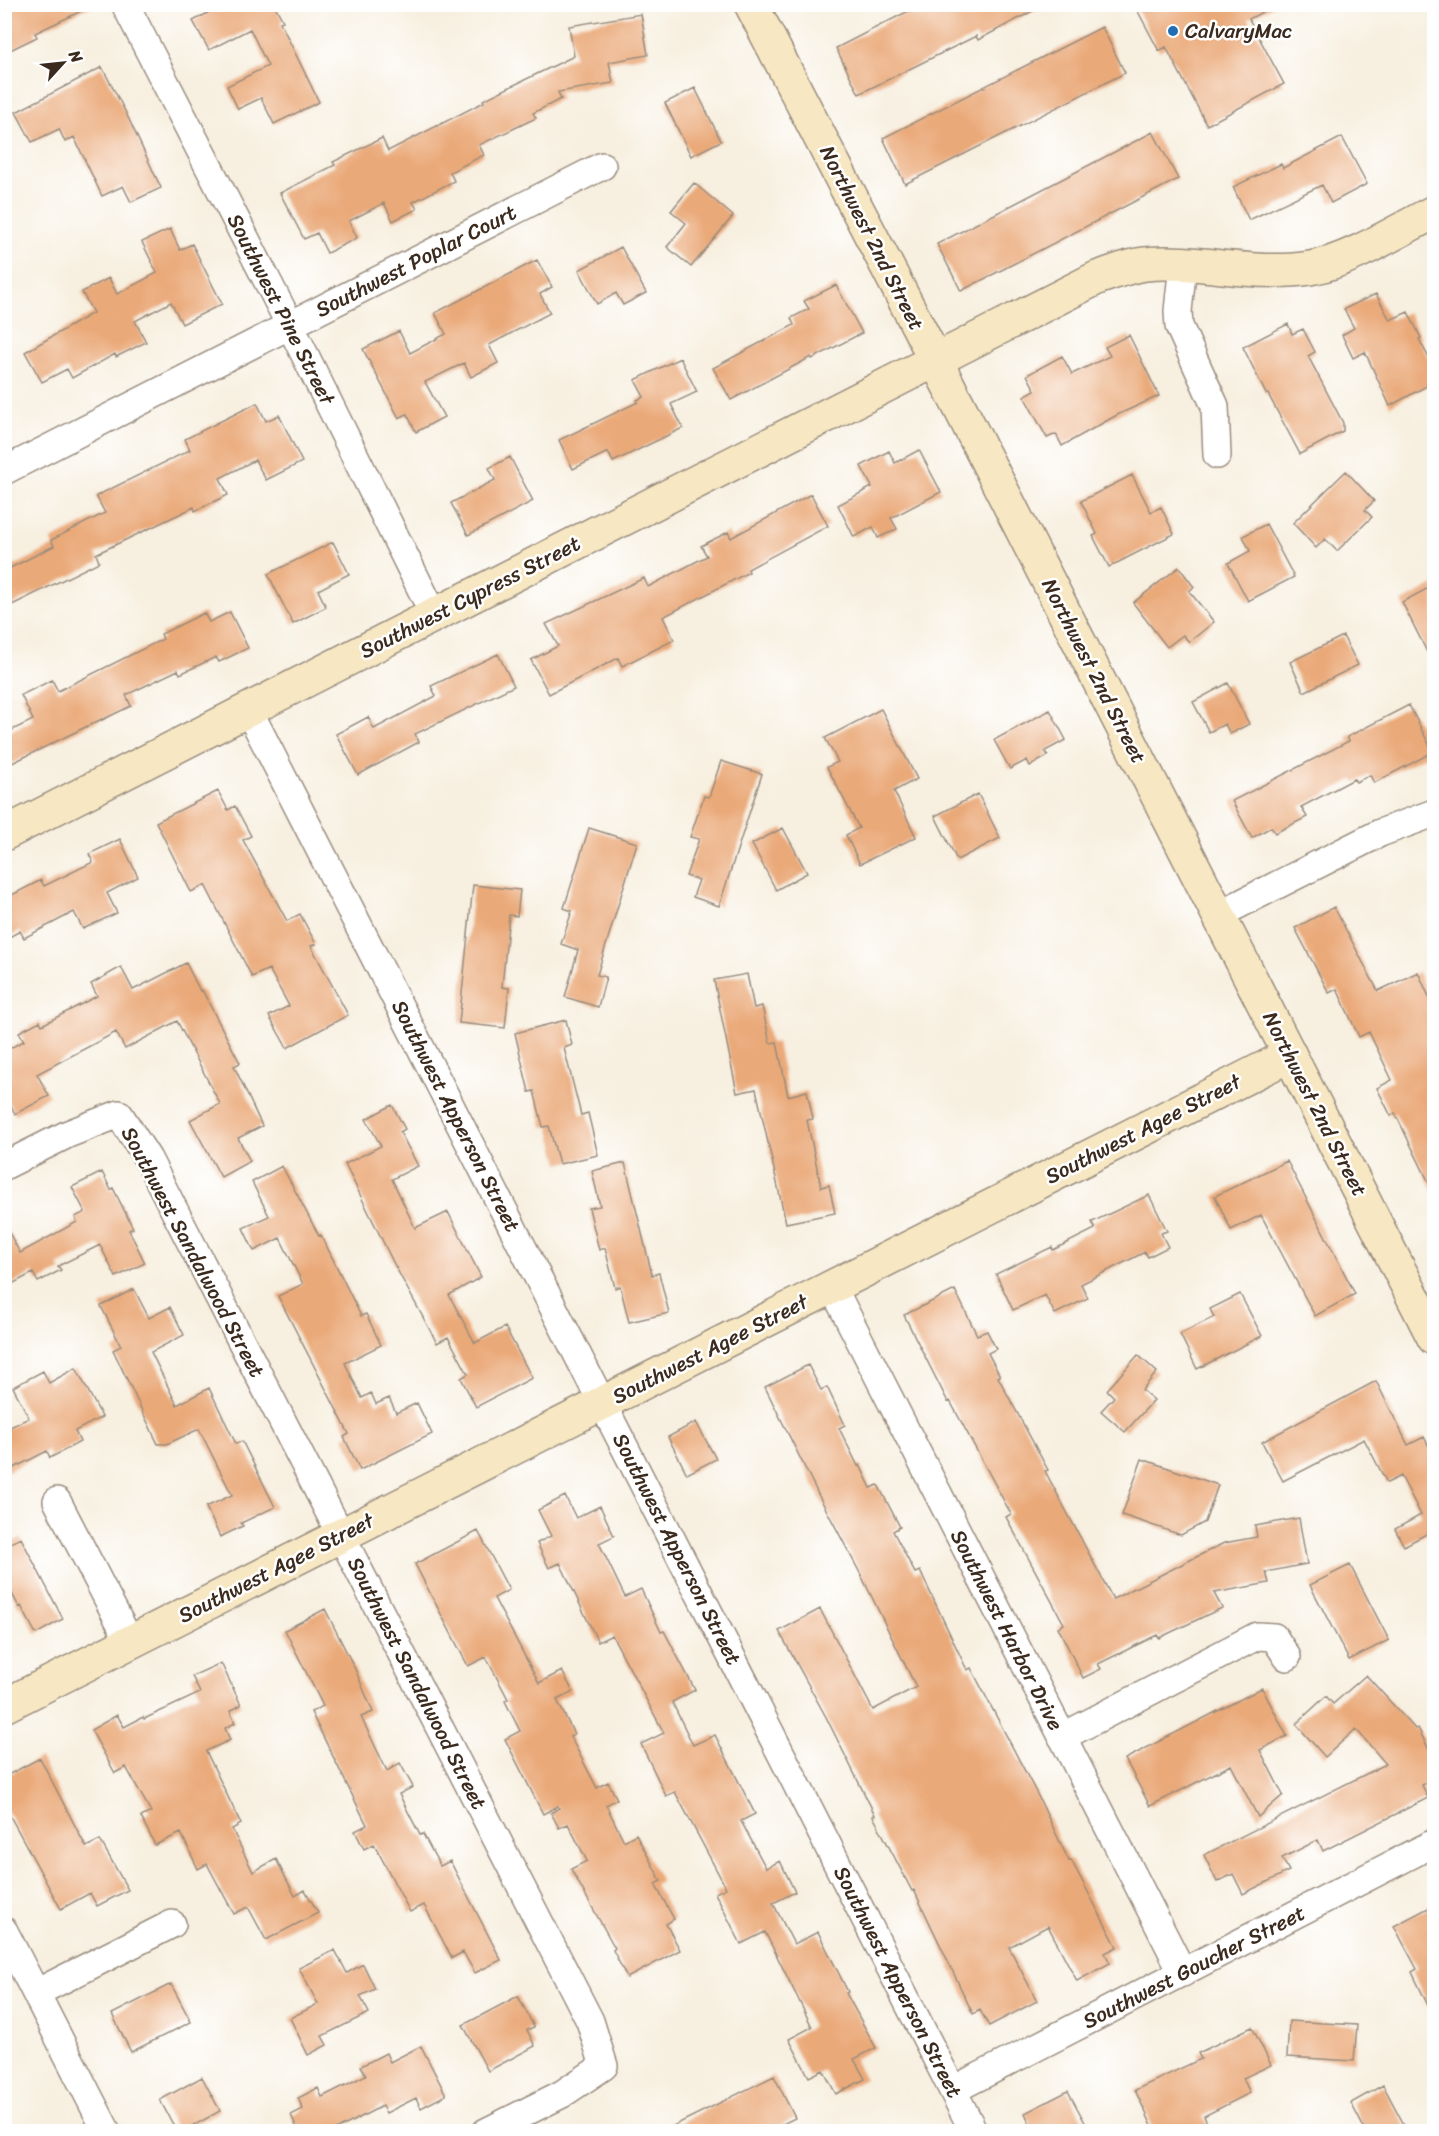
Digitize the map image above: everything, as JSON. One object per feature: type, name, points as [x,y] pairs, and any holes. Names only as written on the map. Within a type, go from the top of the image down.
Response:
[{"type":"main road","name":"Northwest 2nd Street","points":[[751,4],[935,359],[1434,1338]]},
{"type":"main road","name":"Southwest Cypress Street","points":[[4,834],[1097,278],[1144,264],[1183,264],[1284,271],[1311,268],[1340,260],[1434,212]]},
{"type":"main road","name":"Southwest Agee Street","points":[[4,1706],[1290,1055]]},
{"type":"street","name":"Southwest Pine Street","points":[[125,4],[290,325],[435,615]]},
{"type":"street","name":"Southwest Poplar Court","points":[[4,471],[602,166]]},
{"type":"street","points":[[1183,264],[1178,312],[1179,326],[1215,406],[1217,455]]},
{"type":"street","name":"Southwest Apperson Street","points":[[249,711],[974,2132]]},
{"type":"street","points":[[1218,915],[1380,832],[1434,813]]},
{"type":"street","name":"Southwest Sandalwood Street","points":[[4,1166],[68,1134],[119,1114],[148,1159],[590,2021],[604,2066],[562,2094],[486,2132]]},
{"type":"street","name":"Southwest Harbor Drive","points":[[832,1286],[1182,1972]]},
{"type":"street","points":[[57,1501],[130,1642]]},
{"type":"street","points":[[1062,1737],[1257,1636],[1274,1637],[1287,1657]]},
{"type":"street","name":"Southwest Goucher Street","points":[[953,2090],[1434,1843]]},
{"type":"street","points":[[36,1993],[172,1924]]},
{"type":"street","points":[[4,1931],[107,2132]]},
{"type":"building","points":[[18,4],[96,4],[35,33],[37,37],[4,53],[4,11]]},
{"type":"building","points":[[224,4],[274,4],[283,21],[280,22],[319,102],[274,124],[261,98],[238,109],[227,86],[268,66],[250,29],[209,50],[193,21]]},
{"type":"building","points":[[922,4],[1046,4],[978,40],[976,36],[859,94],[836,48]]},
{"type":"building","points":[[1134,4],[1277,4],[1249,19],[1284,84],[1207,125],[1166,47],[1159,51]]},
{"type":"building","points":[[641,14],[648,55],[609,62],[613,83],[558,92],[561,99],[533,113],[536,118],[479,145],[484,155],[450,172],[454,181],[413,202],[417,209],[393,221],[384,203],[349,221],[357,238],[327,253],[317,233],[304,239],[280,193],[335,165],[333,162],[382,138],[388,151],[484,102],[483,100],[574,56],[569,26]]},
{"type":"building","points":[[1102,27],[1125,73],[905,184],[883,138]]},
{"type":"building","points":[[102,67],[161,188],[131,202],[123,186],[102,196],[74,137],[65,142],[59,129],[32,142],[16,112]]},
{"type":"building","points":[[695,88],[721,141],[691,156],[665,103]]},
{"type":"building","points":[[1153,132],[1178,179],[961,291],[937,244]]},
{"type":"building","points":[[1342,137],[1367,184],[1331,203],[1322,185],[1249,220],[1233,187],[1281,164],[1283,168]]},
{"type":"building","points":[[694,183],[733,216],[691,267],[667,247],[686,223],[671,211]]},
{"type":"building","points":[[170,229],[180,250],[192,244],[222,304],[182,324],[171,302],[135,321],[146,342],[116,357],[115,354],[72,378],[67,369],[42,382],[25,352],[93,313],[82,292],[109,278],[117,294],[157,273],[142,242]]},
{"type":"building","points":[[621,247],[646,293],[623,305],[616,293],[597,304],[579,270]]},
{"type":"building","points":[[537,260],[552,287],[540,294],[550,313],[489,345],[498,363],[471,377],[464,363],[425,382],[444,417],[416,432],[407,414],[399,418],[363,349],[399,331],[410,353],[446,334],[435,313]]},
{"type":"building","points":[[836,285],[862,333],[812,359],[811,357],[731,400],[713,368],[794,325],[791,318],[809,309],[804,301]]},
{"type":"building","points":[[1376,294],[1390,320],[1408,312],[1434,368],[1434,382],[1390,406],[1365,352],[1353,358],[1342,335],[1354,328],[1344,309]]},
{"type":"building","points":[[1288,324],[1292,334],[1303,329],[1315,352],[1308,356],[1343,423],[1343,431],[1300,454],[1243,347]]},
{"type":"building","points":[[1129,335],[1159,396],[1117,415],[1062,446],[1056,434],[1047,438],[1024,396],[1035,390],[1027,375],[1062,356],[1072,374],[1110,356],[1105,347]]},
{"type":"building","points":[[680,358],[697,392],[671,404],[683,428],[613,462],[608,452],[573,469],[559,440],[638,402],[637,400],[644,397],[635,380]]},
{"type":"building","points":[[257,403],[266,421],[279,415],[302,462],[266,480],[255,460],[220,478],[228,495],[195,511],[194,507],[96,554],[99,562],[4,609],[4,571],[54,546],[51,540],[105,513],[96,496],[190,450],[185,439]]},
{"type":"building","points":[[919,450],[941,492],[891,518],[897,529],[878,538],[873,527],[854,537],[838,505],[872,487],[861,466],[889,451],[895,463]]},
{"type":"building","points":[[510,457],[533,501],[468,535],[451,503],[495,480],[489,468]]},
{"type":"building","points":[[1346,471],[1374,501],[1365,510],[1372,517],[1337,551],[1325,539],[1316,548],[1293,523]]},
{"type":"building","points":[[1132,475],[1151,512],[1161,507],[1174,534],[1109,567],[1093,536],[1097,534],[1081,501]]},
{"type":"building","points":[[811,494],[828,526],[748,569],[749,572],[663,617],[674,640],[622,666],[618,658],[549,694],[531,660],[558,646],[546,624],[644,578],[648,587],[707,556],[701,546],[728,532],[731,538]]},
{"type":"building","points":[[1266,524],[1294,577],[1248,601],[1228,563],[1250,551],[1243,536]]},
{"type":"building","points":[[333,542],[349,574],[318,590],[326,607],[293,624],[268,574]]},
{"type":"building","points":[[1179,567],[1194,587],[1189,591],[1214,622],[1189,642],[1183,635],[1167,647],[1133,603]]},
{"type":"building","points":[[1434,585],[1434,666],[1402,602]]},
{"type":"building","points":[[230,612],[248,648],[219,662],[216,657],[180,674],[178,670],[126,695],[131,706],[4,767],[4,734],[33,720],[21,695],[52,680],[58,691],[163,639],[161,634],[204,613],[209,622]]},
{"type":"building","points":[[1343,636],[1358,665],[1304,692],[1290,662]]},
{"type":"building","points":[[498,654],[514,686],[415,734],[419,742],[358,775],[336,734],[368,717],[374,729],[436,696],[431,686]]},
{"type":"building","points":[[1228,683],[1249,724],[1230,734],[1225,724],[1209,732],[1193,702]]},
{"type":"building","points":[[1409,705],[1433,752],[1374,783],[1370,775],[1356,782],[1354,779],[1301,807],[1307,817],[1275,833],[1271,827],[1252,838],[1232,801],[1349,741],[1347,737]]},
{"type":"building","points":[[881,709],[917,779],[894,791],[916,837],[860,864],[846,835],[859,828],[827,767],[838,762],[825,738]]},
{"type":"building","points":[[1050,710],[1066,740],[1045,751],[1048,756],[1030,766],[1027,760],[1010,769],[994,740]]},
{"type":"building","points":[[721,761],[762,774],[719,906],[693,897],[699,880],[686,876],[699,839],[690,837],[704,796],[709,797]]},
{"type":"building","points":[[218,791],[228,810],[235,806],[251,836],[243,840],[287,921],[300,914],[316,944],[311,946],[348,1015],[287,1048],[269,1016],[289,1006],[269,969],[252,977],[205,885],[191,892],[156,822]]},
{"type":"building","points":[[978,794],[1000,838],[957,860],[935,816]]},
{"type":"building","points":[[589,828],[637,843],[597,975],[606,977],[598,1007],[565,997],[578,950],[561,944],[572,911],[564,908]]},
{"type":"building","points":[[783,828],[807,873],[776,890],[752,844]]},
{"type":"building","points":[[120,839],[138,877],[107,893],[117,913],[83,929],[74,912],[24,938],[20,931],[4,940],[4,899],[41,880],[44,886],[93,862],[89,854]]},
{"type":"building","points":[[473,885],[520,890],[517,916],[509,915],[502,987],[509,988],[505,1028],[459,1023]]},
{"type":"building","points":[[1334,907],[1378,991],[1418,972],[1434,1008],[1434,1193],[1395,1113],[1391,1116],[1377,1088],[1392,1080],[1369,1032],[1359,1037],[1337,989],[1329,993],[1295,928]]},
{"type":"building","points":[[186,963],[240,1063],[234,1066],[262,1126],[238,1138],[250,1161],[221,1177],[190,1120],[220,1104],[177,1021],[125,1049],[116,1032],[37,1074],[49,1096],[15,1114],[4,1093],[4,1051],[24,1041],[19,1032],[40,1021],[42,1025],[97,996],[91,984],[121,967],[133,990]]},
{"type":"building","points":[[747,974],[754,1008],[762,1006],[770,1043],[777,1042],[788,1096],[807,1091],[813,1119],[807,1120],[821,1187],[829,1185],[835,1213],[786,1223],[756,1089],[737,1093],[714,980]]},
{"type":"building","points":[[566,1020],[572,1045],[564,1048],[581,1115],[588,1113],[598,1155],[559,1164],[549,1126],[543,1127],[534,1091],[529,1092],[515,1033]]},
{"type":"building","points":[[392,1105],[405,1129],[400,1132],[418,1166],[392,1179],[415,1228],[448,1212],[481,1277],[449,1295],[475,1343],[505,1327],[532,1378],[476,1407],[461,1378],[468,1374],[448,1337],[437,1343],[394,1264],[345,1164],[381,1146],[366,1119]]},
{"type":"building","points":[[1287,1161],[1355,1294],[1315,1316],[1261,1215],[1231,1230],[1215,1196]]},
{"type":"building","points":[[625,1163],[652,1275],[659,1273],[669,1313],[629,1322],[620,1286],[615,1288],[605,1248],[599,1250],[589,1208],[600,1206],[592,1171]]},
{"type":"building","points":[[282,1166],[319,1236],[321,1235],[361,1316],[366,1314],[381,1345],[345,1363],[362,1398],[371,1393],[376,1404],[389,1398],[396,1413],[417,1403],[432,1434],[360,1470],[344,1437],[349,1434],[278,1296],[303,1284],[280,1238],[254,1251],[243,1228],[269,1216],[252,1182]]},
{"type":"building","points":[[102,1172],[111,1190],[113,1188],[133,1228],[129,1230],[145,1263],[116,1277],[100,1245],[58,1266],[61,1270],[38,1282],[33,1273],[4,1288],[4,1223],[20,1253],[77,1222],[75,1217],[85,1212],[72,1187]]},
{"type":"building","points":[[1149,1195],[1167,1231],[1161,1233],[1168,1247],[1148,1257],[1145,1252],[1081,1284],[1088,1298],[1055,1314],[1045,1295],[1013,1310],[996,1274],[1095,1229],[1092,1222]]},
{"type":"building","points":[[134,1289],[149,1318],[170,1307],[184,1335],[151,1352],[177,1405],[209,1388],[236,1444],[242,1441],[275,1507],[241,1523],[243,1526],[220,1537],[206,1507],[232,1495],[199,1429],[167,1444],[158,1444],[113,1350],[121,1346],[101,1306]]},
{"type":"building","points":[[955,1290],[977,1335],[987,1331],[996,1349],[988,1353],[1000,1376],[998,1377],[1113,1599],[1224,1543],[1257,1537],[1255,1526],[1299,1518],[1307,1564],[1266,1572],[1269,1583],[1214,1593],[1222,1608],[1159,1638],[1157,1635],[1098,1664],[1101,1669],[1083,1678],[1058,1627],[1064,1624],[1006,1517],[1011,1514],[950,1401],[948,1402],[904,1315]]},
{"type":"building","points":[[1240,1294],[1262,1336],[1197,1369],[1180,1334],[1214,1317],[1210,1309]]},
{"type":"building","points":[[1138,1355],[1157,1372],[1142,1390],[1154,1400],[1125,1432],[1101,1411],[1114,1397],[1107,1390]]},
{"type":"building","points":[[808,1365],[821,1390],[827,1387],[845,1425],[839,1428],[858,1466],[860,1465],[871,1488],[878,1485],[900,1527],[893,1531],[915,1573],[920,1571],[967,1670],[971,1668],[1069,1861],[1071,1860],[1117,1947],[1105,1953],[1110,1963],[1077,1981],[1048,1926],[1009,1947],[1037,2001],[989,2026],[980,2010],[973,2014],[914,1890],[912,1891],[826,1717],[779,1631],[820,1609],[873,1710],[916,1687],[765,1387]]},
{"type":"building","points":[[76,1368],[102,1417],[75,1431],[80,1442],[50,1458],[47,1451],[4,1473],[4,1430],[29,1418],[13,1387],[43,1371],[49,1383]]},
{"type":"building","points":[[1376,1381],[1408,1445],[1424,1437],[1434,1457],[1434,1541],[1430,1532],[1404,1546],[1395,1529],[1421,1515],[1401,1476],[1387,1483],[1364,1439],[1283,1481],[1262,1442]]},
{"type":"building","points":[[696,1422],[716,1459],[687,1474],[668,1437]]},
{"type":"building","points":[[1142,1459],[1218,1485],[1205,1522],[1181,1535],[1122,1515]]},
{"type":"building","points":[[565,1496],[576,1518],[600,1506],[614,1536],[599,1543],[625,1597],[641,1589],[661,1632],[664,1631],[695,1690],[672,1702],[693,1745],[715,1735],[755,1814],[741,1821],[766,1868],[780,1861],[795,1892],[773,1903],[794,1944],[818,1932],[848,1992],[846,1993],[876,2048],[854,2059],[865,2079],[836,2094],[823,2070],[809,2077],[789,2039],[812,2027],[765,1932],[741,1944],[715,1893],[726,1888],[675,1792],[666,1796],[641,1744],[664,1733],[612,1635],[598,1642],[560,1563],[549,1568],[537,1543],[551,1536],[538,1510]]},
{"type":"building","points":[[478,1531],[509,1590],[494,1598],[539,1683],[562,1671],[573,1692],[557,1700],[574,1734],[570,1736],[597,1788],[608,1782],[617,1799],[606,1805],[624,1841],[636,1834],[661,1881],[655,1884],[674,1919],[666,1924],[680,1950],[627,1978],[613,1950],[615,1948],[571,1869],[587,1861],[568,1824],[559,1828],[551,1813],[559,1808],[558,1806],[543,1814],[505,1739],[520,1731],[505,1701],[508,1699],[486,1657],[468,1666],[415,1564]]},
{"type":"building","points":[[21,1538],[63,1619],[36,1634],[4,1578],[4,1546]]},
{"type":"building","points":[[1350,1565],[1389,1640],[1349,1660],[1310,1585]]},
{"type":"building","points":[[325,1609],[355,1669],[373,1712],[361,1717],[387,1771],[400,1763],[413,1787],[399,1794],[420,1835],[423,1834],[440,1866],[450,1861],[501,1960],[475,1973],[463,1952],[452,1958],[424,1905],[410,1912],[374,1844],[364,1849],[355,1831],[367,1825],[311,1712],[323,1706],[285,1630]]},
{"type":"building","points":[[221,1663],[241,1705],[230,1711],[235,1723],[225,1728],[230,1740],[206,1751],[241,1824],[232,1829],[253,1872],[276,1859],[295,1896],[305,1890],[318,1913],[266,1940],[248,1907],[234,1914],[207,1864],[198,1869],[181,1833],[155,1845],[141,1817],[151,1812],[126,1767],[115,1773],[91,1730],[117,1715],[124,1727],[200,1693],[192,1676]]},
{"type":"building","points":[[1366,1675],[1415,1729],[1418,1728],[1434,1760],[1434,1779],[1422,1785],[1428,1798],[1323,1851],[1318,1840],[1282,1858],[1289,1871],[1243,1894],[1233,1874],[1217,1882],[1204,1855],[1386,1764],[1356,1729],[1325,1757],[1296,1724],[1326,1696],[1333,1704]]},
{"type":"building","points":[[1262,1688],[1287,1736],[1260,1750],[1283,1795],[1258,1817],[1231,1765],[1150,1806],[1125,1759]]},
{"type":"building","points":[[40,1758],[86,1847],[100,1840],[128,1890],[97,1906],[90,1893],[61,1909],[4,1805],[4,1777]]},
{"type":"building","points":[[1434,1905],[1434,2018],[1412,1972],[1417,1969],[1394,1926]]},
{"type":"building","points":[[335,1950],[347,1973],[363,1964],[375,1989],[360,1996],[369,2013],[322,2036],[327,2045],[308,2055],[290,2018],[318,2004],[299,1968]]},
{"type":"building","points":[[171,1984],[191,2022],[131,2052],[112,2014]]},
{"type":"building","points":[[518,1996],[534,2027],[527,2030],[535,2046],[488,2071],[463,2025]]},
{"type":"building","points":[[1289,2021],[1357,2025],[1354,2061],[1287,2057]]},
{"type":"building","points":[[1252,2027],[1271,2065],[1243,2078],[1250,2093],[1204,2116],[1211,2132],[1155,2132],[1135,2090],[1201,2059],[1198,2053]]},
{"type":"building","points":[[421,2046],[446,2095],[421,2108],[416,2098],[386,2113],[382,2106],[332,2132],[299,2132],[291,2115],[303,2109],[298,2098],[318,2088],[322,2097],[366,2075],[361,2066],[386,2053],[390,2062]]},
{"type":"building","points":[[774,2076],[795,2118],[767,2132],[661,2132]]},
{"type":"building","points":[[202,2077],[220,2111],[182,2132],[177,2132],[160,2100]]},
{"type":"building","points":[[1383,2085],[1408,2132],[1366,2132],[1351,2103]]},
{"type":"building","points":[[1068,2091],[1090,2132],[1034,2132],[1025,2113]]},
{"type":"place","name":"CalvaryMac","points":[[1173,31]]}]
